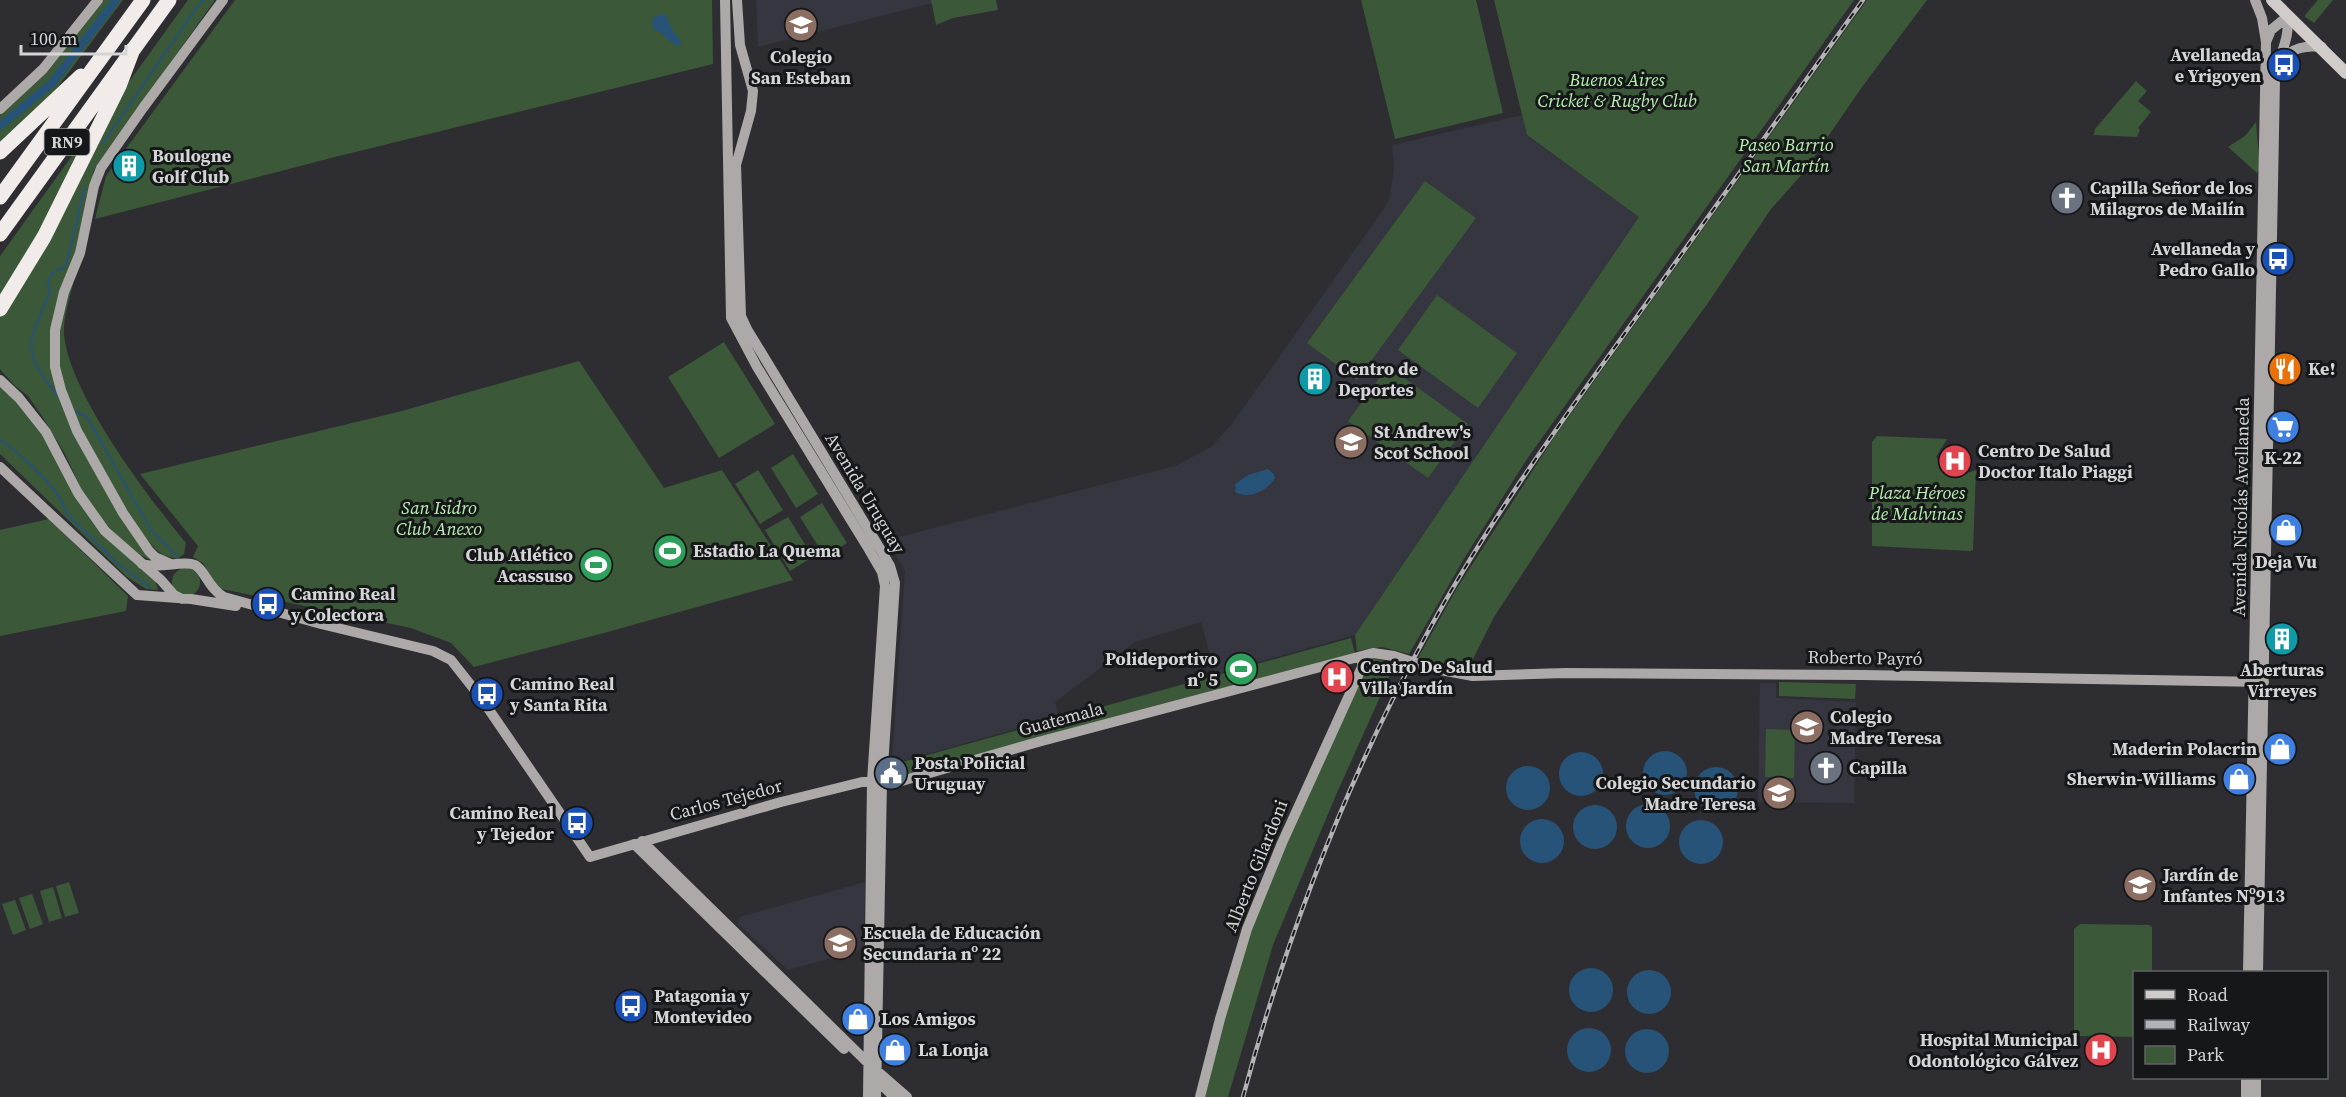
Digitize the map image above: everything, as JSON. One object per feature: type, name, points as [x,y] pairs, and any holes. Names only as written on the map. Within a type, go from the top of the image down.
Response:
[{"type":"highway","name":"RN9","points":[[0,197],[143,0]]},
{"type":"highway","name":"RN9","points":[[0,234],[169,0]]},
{"type":"highway","points":[[147,30],[182,0]]},
{"type":"highway","points":[[0,309],[44,237],[119,86],[133,49]]},
{"type":"highway","points":[[0,152],[70,84],[95,65]]},
{"type":"main road","points":[[0,109],[43,69],[98,0]]},
{"type":"main road","points":[[176,565],[162,561],[150,552],[123,513],[77,430],[61,390],[55,367],[55,330],[64,292],[80,253],[94,186],[101,168],[223,0]]},
{"type":"main road","name":"Avenida Uruguay","points":[[725,0],[731,318],[757,366],[868,548],[884,579],[877,782],[872,1071],[868,1097]]},
{"type":"main road","name":"Avenida Uruguay","points":[[737,0],[740,45],[753,91],[752,111],[736,165],[741,316],[882,552],[893,575],[895,594],[877,782]]},
{"type":"main road","name":"Avenida Nicolás Avellaneda","points":[[2255,0],[2262,18],[2266,42],[2258,971]]},
{"type":"main road","points":[[2261,0],[2278,14],[2287,17]]},
{"type":"main road","points":[[2272,0],[2287,17],[2346,64]]},
{"type":"main road","points":[[2266,42],[2271,30],[2287,17]]},
{"type":"main road","name":"Avenida Nicolás Avellaneda","points":[[2248,971],[2259,682],[2275,80],[2278,62],[2287,41],[2287,17]]},
{"type":"main road","points":[[2278,62],[2298,48],[2322,47]]},
{"type":"main road","points":[[2322,47],[2328,57],[2346,73]]},
{"type":"main road","points":[[0,380],[19,398],[46,432],[78,493],[95,519],[116,543],[179,598],[321,624]]},
{"type":"main road","points":[[0,466],[137,595],[188,599],[202,590],[204,579]]},
{"type":"main road","points":[[142,564],[159,567],[183,563],[194,565],[199,568],[204,579],[217,593],[224,597],[321,624]]},
{"type":"main road","points":[[170,590],[168,585],[170,573],[176,565]]},
{"type":"main road","name":"Carlos Tejedor","points":[[321,624],[433,651],[451,660],[467,678],[590,856],[780,802],[862,782],[877,782]]},
{"type":"main road","name":"Guatemala","points":[[877,782],[898,782],[1036,742],[1373,653],[1385,654],[1452,673]]},
{"type":"main road","name":"Alberto Gilardoni","points":[[1200,1097],[1223,1008],[1247,929],[1282,843],[1362,667],[1363,656]]},
{"type":"main road","name":"Roberto Payró","points":[[1452,673],[1466,676],[1566,673],[1863,675],[2259,682]]},
{"type":"main road","points":[[638,842],[872,1071],[894,1097]]},
{"type":"main road","points":[[872,1071],[907,1097]]},
{"type":"main road","name":"Avenida Uruguay","points":[[872,1071],[876,1097]]},
{"type":"main road","points":[[2246,1079],[2246,1097]]},
{"type":"main road","points":[[2256,1079],[2256,1097]]},
{"type":"shaded area","name":"Colegio San Esteban","points":[[756,0],[931,0],[932,3],[758,47]]},
{"type":"shaded area","name":"St Andrew's Scot School","points":[[1522,115],[1527,136],[1640,217],[1355,635],[1215,674],[1201,622],[1135,642],[1055,702],[1059,717],[895,763],[892,759],[905,571],[887,540],[1175,466],[1211,447],[1232,424],[1385,207],[1390,196],[1394,169],[1392,145]]},
{"type":"shaded area","name":"Colegio Madre Teresa","points":[[1760,683],[1776,683],[1776,698],[1856,702],[1854,803],[1758,802]]},
{"type":"shaded area","points":[[865,882],[864,945],[860,950],[788,970],[738,924],[740,917]]},
{"type":"green space","points":[[102,0],[123,0],[51,96],[0,144],[0,114]]},
{"type":"green space","points":[[188,0],[215,0],[94,170],[75,255],[61,290],[59,392],[156,562],[137,554],[119,539],[101,518],[84,495],[65,454],[42,416],[28,396],[0,369],[0,317],[25,278],[121,93]]},
{"type":"green space","name":"Boulogne Golf Club","points":[[235,0],[712,0],[713,64],[95,219],[106,176]]},
{"type":"green space","points":[[931,0],[996,0],[998,10],[953,18],[936,25]]},
{"type":"green space","points":[[1361,0],[1476,0],[1503,113],[1395,139]]},
{"type":"green space","name":"Buenos Aires Cricket & Rugby Club","points":[[1494,0],[1854,0],[1527,459],[1465,557],[1409,654],[1382,647],[1357,651],[1355,635],[1639,217],[1527,135]]},
{"type":"green space","name":"Paseo Barrio San Martín","points":[[1867,0],[1927,0],[1862,87],[1803,173],[1771,209],[1710,300],[1623,420],[1494,617],[1467,671],[1425,662],[1418,658],[1457,588],[1555,436]]},
{"type":"green space","points":[[2318,0],[2333,0],[2314,23],[2305,15]]},
{"type":"green space","points":[[2136,81],[2147,91],[2138,101],[2151,112],[2138,128],[2140,130],[2137,137],[2094,135],[2095,129]]},
{"type":"green space","points":[[97,121],[33,249],[0,302],[0,256]]},
{"type":"green space","points":[[2256,122],[2260,169],[2257,173],[2228,147],[2245,136]]},
{"type":"green space","points":[[1425,181],[1476,218],[1357,380],[1307,343]]},
{"type":"green space","points":[[74,280],[64,328],[69,358],[95,414],[113,443],[186,543],[184,554],[177,559],[163,555],[155,549],[125,513],[79,430],[57,366],[60,313]]},
{"type":"green space","points":[[1437,295],[1517,353],[1478,408],[1398,350]]},
{"type":"green space","points":[[724,342],[775,424],[719,458],[668,377]]},
{"type":"green space","name":"San Isidro Club Anexo","points":[[579,361],[664,488],[722,470],[793,580],[474,667],[451,643],[411,628],[222,589],[210,578],[204,564],[193,557],[198,546],[140,474],[398,412]]},
{"type":"green space","points":[[1388,366],[1468,424],[1428,478],[1348,421]]},
{"type":"green space","points":[[0,387],[6,389],[33,419],[77,496],[155,579],[158,590],[146,589],[127,577],[0,454]]},
{"type":"green space","name":"Plaza Héroes de Malvinas","points":[[1877,436],[1947,439],[1936,457],[1956,477],[1976,470],[1973,550],[1872,546],[1872,442]]},
{"type":"green space","points":[[793,454],[818,494],[796,508],[771,468]]},
{"type":"green space","points":[[758,470],[783,510],[760,524],[735,484]]},
{"type":"green space","points":[[822,503],[847,543],[825,557],[800,517]]},
{"type":"green space","points":[[788,517],[813,557],[790,571],[765,530]]},
{"type":"green space","points":[[49,519],[128,596],[126,611],[0,636],[0,530]]},
{"type":"green space","points":[[186,568],[196,572],[200,582],[196,592],[186,596],[176,592],[172,582],[176,572]]},
{"type":"green space","points":[[1351,638],[1355,654],[900,779],[895,764]]},
{"type":"green space","points":[[1372,658],[1400,664],[1393,668],[1336,795],[1273,945],[1228,1097],[1205,1097],[1232,992],[1252,930],[1308,795],[1367,662]]},
{"type":"green space","points":[[1779,682],[1856,684],[1855,699],[1779,696]]},
{"type":"green space","points":[[1766,729],[1795,730],[1794,778],[1765,777]]},
{"type":"green space","points":[[69,882],[79,913],[65,917],[56,886]]},
{"type":"green space","points":[[53,887],[62,918],[49,922],[40,891]]},
{"type":"green space","points":[[32,894],[43,924],[30,929],[19,898]]},
{"type":"green space","points":[[15,900],[26,930],[13,935],[2,904]]},
{"type":"green space","points":[[2080,924],[2149,925],[2152,927],[2152,971],[2133,971],[2133,1037],[2078,1036],[2074,1033],[2074,929]]},
{"type":"water","points":[[662,14],[666,15],[671,28],[682,43],[678,46],[662,33],[655,31],[653,18]]},
{"type":"water","points":[[1268,469],[1275,478],[1263,490],[1246,495],[1235,492],[1234,485],[1248,475]]},
{"type":"water","points":[[1665,751],[1674,752],[1681,757],[1686,764],[1686,782],[1681,789],[1674,794],[1665,795],[1656,794],[1649,789],[1644,782],[1643,773],[1644,764],[1649,757],[1656,752]]},
{"type":"water","points":[[1581,752],[1590,753],[1597,758],[1602,765],[1602,783],[1597,790],[1590,795],[1581,796],[1572,795],[1565,790],[1560,783],[1559,774],[1560,765],[1565,758],[1572,753]]},
{"type":"water","points":[[1528,766],[1537,767],[1544,772],[1549,779],[1549,797],[1544,804],[1537,809],[1528,810],[1519,809],[1512,804],[1507,797],[1506,788],[1507,779],[1512,772],[1519,767]]},
{"type":"water","points":[[1716,767],[1725,768],[1732,773],[1737,780],[1737,798],[1732,805],[1725,810],[1716,811],[1707,810],[1700,805],[1695,798],[1694,789],[1695,780],[1700,773],[1707,768]]},
{"type":"water","points":[[1648,804],[1657,805],[1664,810],[1669,817],[1669,835],[1664,842],[1657,847],[1648,848],[1639,847],[1632,842],[1627,835],[1626,826],[1627,817],[1632,810],[1639,805]]},
{"type":"water","points":[[1595,805],[1604,806],[1611,811],[1616,818],[1616,836],[1611,843],[1604,848],[1595,849],[1586,848],[1579,843],[1574,836],[1573,827],[1574,818],[1579,811],[1586,806]]},
{"type":"water","points":[[1542,819],[1551,820],[1558,825],[1563,832],[1563,850],[1558,857],[1551,862],[1542,863],[1533,862],[1526,857],[1521,850],[1520,841],[1521,832],[1526,825],[1533,820]]},
{"type":"water","points":[[1701,820],[1710,821],[1717,826],[1722,833],[1722,851],[1717,858],[1710,863],[1701,864],[1692,863],[1685,858],[1680,851],[1679,842],[1680,833],[1685,826],[1692,821]]},
{"type":"water","points":[[1591,968],[1600,969],[1607,974],[1612,981],[1612,999],[1607,1006],[1600,1011],[1591,1012],[1582,1011],[1575,1006],[1570,999],[1569,990],[1570,981],[1575,974],[1582,969]]},
{"type":"water","points":[[1649,970],[1658,971],[1665,976],[1670,983],[1670,1001],[1665,1008],[1658,1013],[1649,1014],[1640,1013],[1633,1008],[1628,1001],[1627,992],[1628,983],[1633,976],[1640,971]]},
{"type":"water","points":[[1589,1028],[1598,1029],[1605,1034],[1610,1041],[1610,1059],[1605,1066],[1598,1071],[1589,1072],[1580,1071],[1573,1066],[1568,1059],[1567,1050],[1568,1041],[1573,1034],[1580,1029]]},
{"type":"water","points":[[1647,1029],[1656,1030],[1663,1035],[1668,1042],[1668,1060],[1663,1067],[1656,1072],[1647,1073],[1638,1072],[1631,1067],[1626,1060],[1625,1051],[1626,1042],[1631,1035],[1638,1030]]},
{"type":"waterway","points":[[0,126],[52,83],[116,0]]},
{"type":"waterway","points":[[103,143],[199,4],[205,0]]},
{"type":"waterway","points":[[58,396],[33,356],[33,335],[50,292],[48,284],[50,277],[55,271],[63,268],[68,259],[85,186]]},
{"type":"waterway","points":[[73,410],[87,417],[151,530],[177,556]]},
{"type":"waterway","points":[[0,440],[16,451],[42,476],[56,492],[69,516],[118,564],[150,587]]},
{"type":"railway","points":[[1243,1097],[1279,976],[1322,858],[1372,743],[1429,630],[1500,511],[1526,473],[1863,0]]},
{"type":"place","name":"Colegio San Esteban","points":[[801,25]]},
{"type":"place","name":"Avellaneda e Yrigoyen","points":[[2284,65]]},
{"type":"place","name":"Boulogne Golf Club","points":[[129,166]]},
{"type":"place","name":"Capilla Señor de los Milagros de Mailín","points":[[2067,198]]},
{"type":"place","name":"Avellaneda y Pedro Gallo","points":[[2278,259]]},
{"type":"place","name":"Ke!","points":[[2285,369]]},
{"type":"place","name":"Centro de Deportes","points":[[1315,379]]},
{"type":"place","name":"K-22","points":[[2283,427]]},
{"type":"place","name":"St Andrew's Scot School","points":[[1351,442]]},
{"type":"place","name":"Centro De Salud Doctor Italo Piaggi","points":[[1955,461]]},
{"type":"place","name":"Deja Vu","points":[[2286,530]]},
{"type":"place","name":"Estadio La Quema","points":[[670,551]]},
{"type":"place","name":"Club Atlético Acassuso","points":[[596,565]]},
{"type":"place","name":"Camino Real y Colectora","points":[[268,604]]},
{"type":"place","name":"Aberturas Virreyes","points":[[2282,639]]},
{"type":"place","name":"Polideportivo nº 5","points":[[1241,669]]},
{"type":"place","name":"Centro De Salud Villa Jardín","points":[[1337,677]]},
{"type":"place","name":"Camino Real y Santa Rita","points":[[487,694]]},
{"type":"place","name":"Colegio Madre Teresa","points":[[1807,727]]},
{"type":"place","name":"Maderin Polacrin","points":[[2280,749]]},
{"type":"place","name":"Capilla","points":[[1826,768]]},
{"type":"place","name":"Posta Policial Uruguay","points":[[891,773]]},
{"type":"place","name":"Sherwin-Williams","points":[[2239,779]]},
{"type":"place","name":"Colegio Secundario Madre Teresa","points":[[1779,793]]},
{"type":"place","name":"Camino Real y Tejedor","points":[[577,823]]},
{"type":"place","name":"Jardín de Infantes Nº913","points":[[2140,885]]},
{"type":"place","name":"Escuela de Educación Secundaria nº 22","points":[[840,943]]},
{"type":"place","name":"Patagonia y Montevideo","points":[[631,1006]]},
{"type":"place","name":"Los Amigos","points":[[858,1019]]},
{"type":"place","name":"La Lonja","points":[[895,1050]]},
{"type":"place","name":"Hospital Municipal Odontológico Gálvez","points":[[2101,1050]]}]
